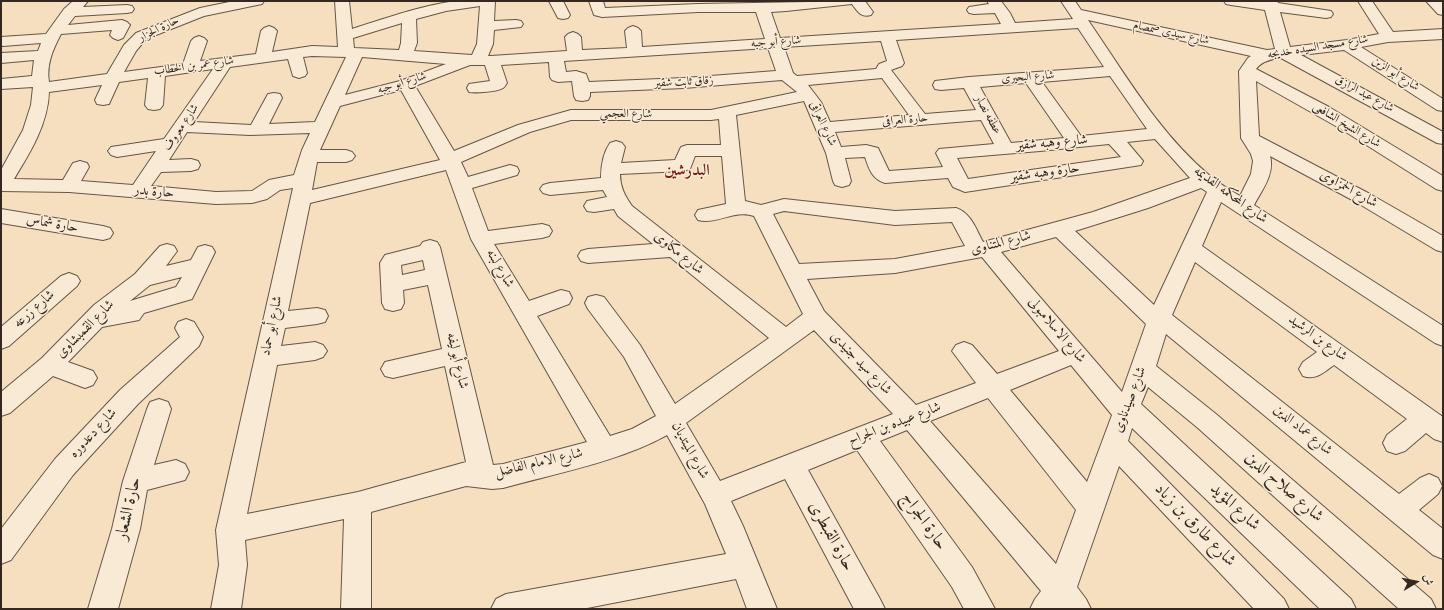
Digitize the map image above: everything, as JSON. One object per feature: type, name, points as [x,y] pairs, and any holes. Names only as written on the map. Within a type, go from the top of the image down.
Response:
[{"type":"street","name":"حارة الجزار","points":[[103,100],[112,79],[135,41],[141,36],[204,6],[257,1]]},
{"type":"street","points":[[342,1],[349,47],[402,14],[488,1],[485,44],[480,61],[498,83],[497,85],[474,88]]},
{"type":"street","points":[[603,13],[671,15],[700,5],[769,6],[847,1]]},
{"type":"street","points":[[857,1],[866,12]]},
{"type":"street","points":[[1231,1],[1270,4],[1326,14]]},
{"type":"street","points":[[1364,1],[1388,37]]},
{"type":"street","points":[[1433,1],[1443,11]]},
{"type":"street","points":[[1,185],[30,134],[38,111],[41,84],[40,73],[44,55],[54,34],[76,4],[127,9]]},
{"type":"street","points":[[974,10],[997,4],[1010,28]]},
{"type":"street","points":[[1270,4],[1284,53]]},
{"type":"street","points":[[700,5],[713,23]]},
{"type":"street","name":"شارع العراقى","points":[[769,6],[774,43],[790,78],[808,95],[835,153],[842,181]]},
{"type":"street","name":"شارع أبو جبه","points":[[349,47],[405,56],[480,61],[887,35],[938,26],[1010,28],[1075,12]]},
{"type":"street","name":"شارع سيدى صمصام","points":[[1075,12],[1267,55]]},
{"type":"street","name":"شارع المحكمه القديمه","points":[[1075,12],[1159,132],[1184,162],[1210,185],[1443,337]]},
{"type":"street","points":[[402,14],[409,43],[405,56]]},
{"type":"street","points":[[487,26],[516,24]]},
{"type":"street","points":[[3,41],[122,25],[118,35]]},
{"type":"street","points":[[263,57],[269,31]]},
{"type":"street","points":[[633,31],[635,52]]},
{"type":"street","points":[[1426,34],[1443,44]]},
{"type":"street","name":"شارع مسجد السيده خديجه","points":[[1247,71],[1254,61],[1267,55],[1347,45],[1388,37],[1443,34]]},
{"type":"street","points":[[887,35],[896,63],[883,68],[885,73],[889,76],[920,119]]},
{"type":"street","points":[[573,37],[575,56]]},
{"type":"street","points":[[190,68],[199,41]]},
{"type":"street","name":"شارع أبو الزين","points":[[1347,45],[1443,106]]},
{"type":"street","name":"شارع عمر بن الخطاب","points":[[1,84],[41,84],[112,79],[263,57],[349,47]]},
{"type":"street","name":"شارع أبو حماد","points":[[226,609],[233,565],[230,530],[309,156],[333,103],[349,47]]},
{"type":"street","points":[[294,53],[299,73]]},
{"type":"street","name":"شارع عبد الرازق","points":[[1284,53],[1394,111],[1443,139]]},
{"type":"street","points":[[1,58],[44,55]]},
{"type":"street","name":"زقاق ثابت شقير","points":[[556,57],[558,76],[579,76],[582,92],[653,85],[885,73]]},
{"type":"street","name":"شارع أبو جبه","points":[[333,103],[406,84],[480,61]]},
{"type":"street","name":"شارع معروف","points":[[138,192],[225,63]]},
{"type":"street","name":"شارع البحيرى","points":[[941,85],[1115,71]]},
{"type":"street","points":[[1243,207],[1263,168],[1259,152],[1250,138],[1247,71]]},
{"type":"street","name":"شارع الشيخ الشافعى","points":[[1247,71],[1274,84],[1320,110],[1443,186]]},
{"type":"street","points":[[154,105],[157,73]]},
{"type":"street","points":[[1030,77],[1076,142]]},
{"type":"street","name":"عطفه نصار","points":[[969,82],[1005,148]]},
{"type":"street","name":"شارع لبنه","points":[[406,84],[451,162],[462,185],[481,239],[604,449]]},
{"type":"street","name":"شارع العجمي","points":[[302,189],[348,171],[451,162],[484,136],[558,118],[571,116],[696,116],[727,113],[808,95]]},
{"type":"street","points":[[257,130],[274,98]]},
{"type":"street","points":[[727,113],[735,203],[739,207],[762,212]]},
{"type":"street","name":"حارة العراقى","points":[[824,128],[986,114]]},
{"type":"street","points":[[183,127],[257,130],[321,127]]},
{"type":"street","name":"شارع وهبه شقير","points":[[945,153],[1076,142],[1159,132]]},
{"type":"street","name":"حارة وهبه شقير","points":[[945,153],[960,183],[965,186],[1134,161],[1114,138]]},
{"type":"street","name":"شارع الحمزاوى","points":[[1250,138],[1364,198],[1443,245]]},
{"type":"street","points":[[117,151],[171,144]]},
{"type":"street","points":[[610,176],[616,147]]},
{"type":"street","points":[[1,152],[22,149]]},
{"type":"street","points":[[550,189],[610,176],[682,165],[687,151],[730,150]]},
{"type":"street","points":[[835,153],[866,150],[872,152],[881,174],[885,177],[954,172]]},
{"type":"street","points":[[309,156],[348,171]]},
{"type":"street","points":[[156,166],[191,165]]},
{"type":"street","points":[[69,186],[80,167]]},
{"type":"street","points":[[462,185],[510,171]]},
{"type":"street","name":"شارع مكاوى","points":[[610,176],[618,202],[625,211],[786,339]]},
{"type":"street","name":"حارة بدر","points":[[1,185],[69,186],[216,198],[252,197],[260,195],[276,184],[302,189]]},
{"type":"street","name":"شارع المتناوى","points":[[792,272],[893,266],[941,259],[982,250],[1060,229],[1119,212],[1160,198],[1210,185]]},
{"type":"street","name":"شارع صيدناوى","points":[[1061,603],[1091,508],[1126,410],[1143,369],[1159,320],[1190,248],[1210,185]]},
{"type":"street","points":[[594,206],[618,202]]},
{"type":"street","name":"شارع الاسلامبولى","points":[[762,212],[772,207],[784,204],[895,218],[956,215],[961,219],[982,250],[1126,410]]},
{"type":"street","points":[[705,214],[739,207]]},
{"type":"street","name":"شارع سيد جنيدى","points":[[762,212],[816,317],[912,418],[1061,603]]},
{"type":"street","name":"حارة شماس","points":[[1,216],[103,233]]},
{"type":"street","name":"شارع عماد الدين","points":[[1060,229],[1159,320],[1443,546]]},
{"type":"street","points":[[481,239],[542,231]]},
{"type":"street","name":"شارع بن الرشيد","points":[[1190,248],[1434,424]]},
{"type":"street","name":"شارع أبو ليفه","points":[[437,275],[392,294],[390,263],[392,260],[431,249],[437,275],[454,355],[482,474]]},
{"type":"street","points":[[588,256],[673,250]]},
{"type":"street","name":"شارع القمبشاوى","points":[[1,406],[50,365],[95,320],[102,311],[143,279],[167,251]]},
{"type":"street","points":[[95,320],[130,314],[136,307],[184,293],[202,259],[143,279]]},
{"type":"street","name":"شارع زرعه","points":[[1,340],[69,280]]},
{"type":"street","points":[[524,312],[561,298]]},
{"type":"street","name":"شارع الميتديان","points":[[596,303],[632,351],[714,496],[729,526],[762,609]]},
{"type":"street","points":[[274,321],[317,316]]},
{"type":"street","name":"شارع الامام الفاضل","points":[[230,530],[358,504],[466,474],[482,474],[492,477],[502,476],[604,449],[640,437],[671,420],[816,317]]},
{"type":"street","name":"شارع دعدوره","points":[[1,551],[64,467],[129,397],[192,338],[186,328]]},
{"type":"street","points":[[266,357],[315,351]]},
{"type":"street","points":[[964,351],[1091,508]]},
{"type":"street","points":[[1311,369],[1334,352]]},
{"type":"street","name":"شارع عبيده بن الجراح","points":[[714,496],[1075,354]]},
{"type":"street","points":[[393,369],[454,355]]},
{"type":"street","points":[[50,365],[85,378]]},
{"type":"street","name":"شارع صلاح الدين","points":[[1143,369],[1207,421],[1421,609]]},
{"type":"street","name":"حارة الشعار","points":[[103,609],[126,529],[136,481],[159,409]]},
{"type":"street","name":"شارع المؤيد","points":[[1126,410],[1341,609]]},
{"type":"street","points":[[1396,443],[1434,424]]},
{"type":"street","name":"حارة الجراج","points":[[862,437],[958,572],[980,609]]},
{"type":"street","name":"شارع طارق بن زياد","points":[[1114,444],[1274,609]]},
{"type":"street","name":"حارة القبطرى","points":[[791,465],[870,609]]},
{"type":"street","points":[[136,481],[176,472]]},
{"type":"street","points":[[1399,510],[1429,486]]},
{"type":"street","points":[[356,609],[358,504]]},
{"type":"street","points":[[506,609],[744,564]]},
{"type":"district","name":"البدرشين","points":[[687,172]]}]
